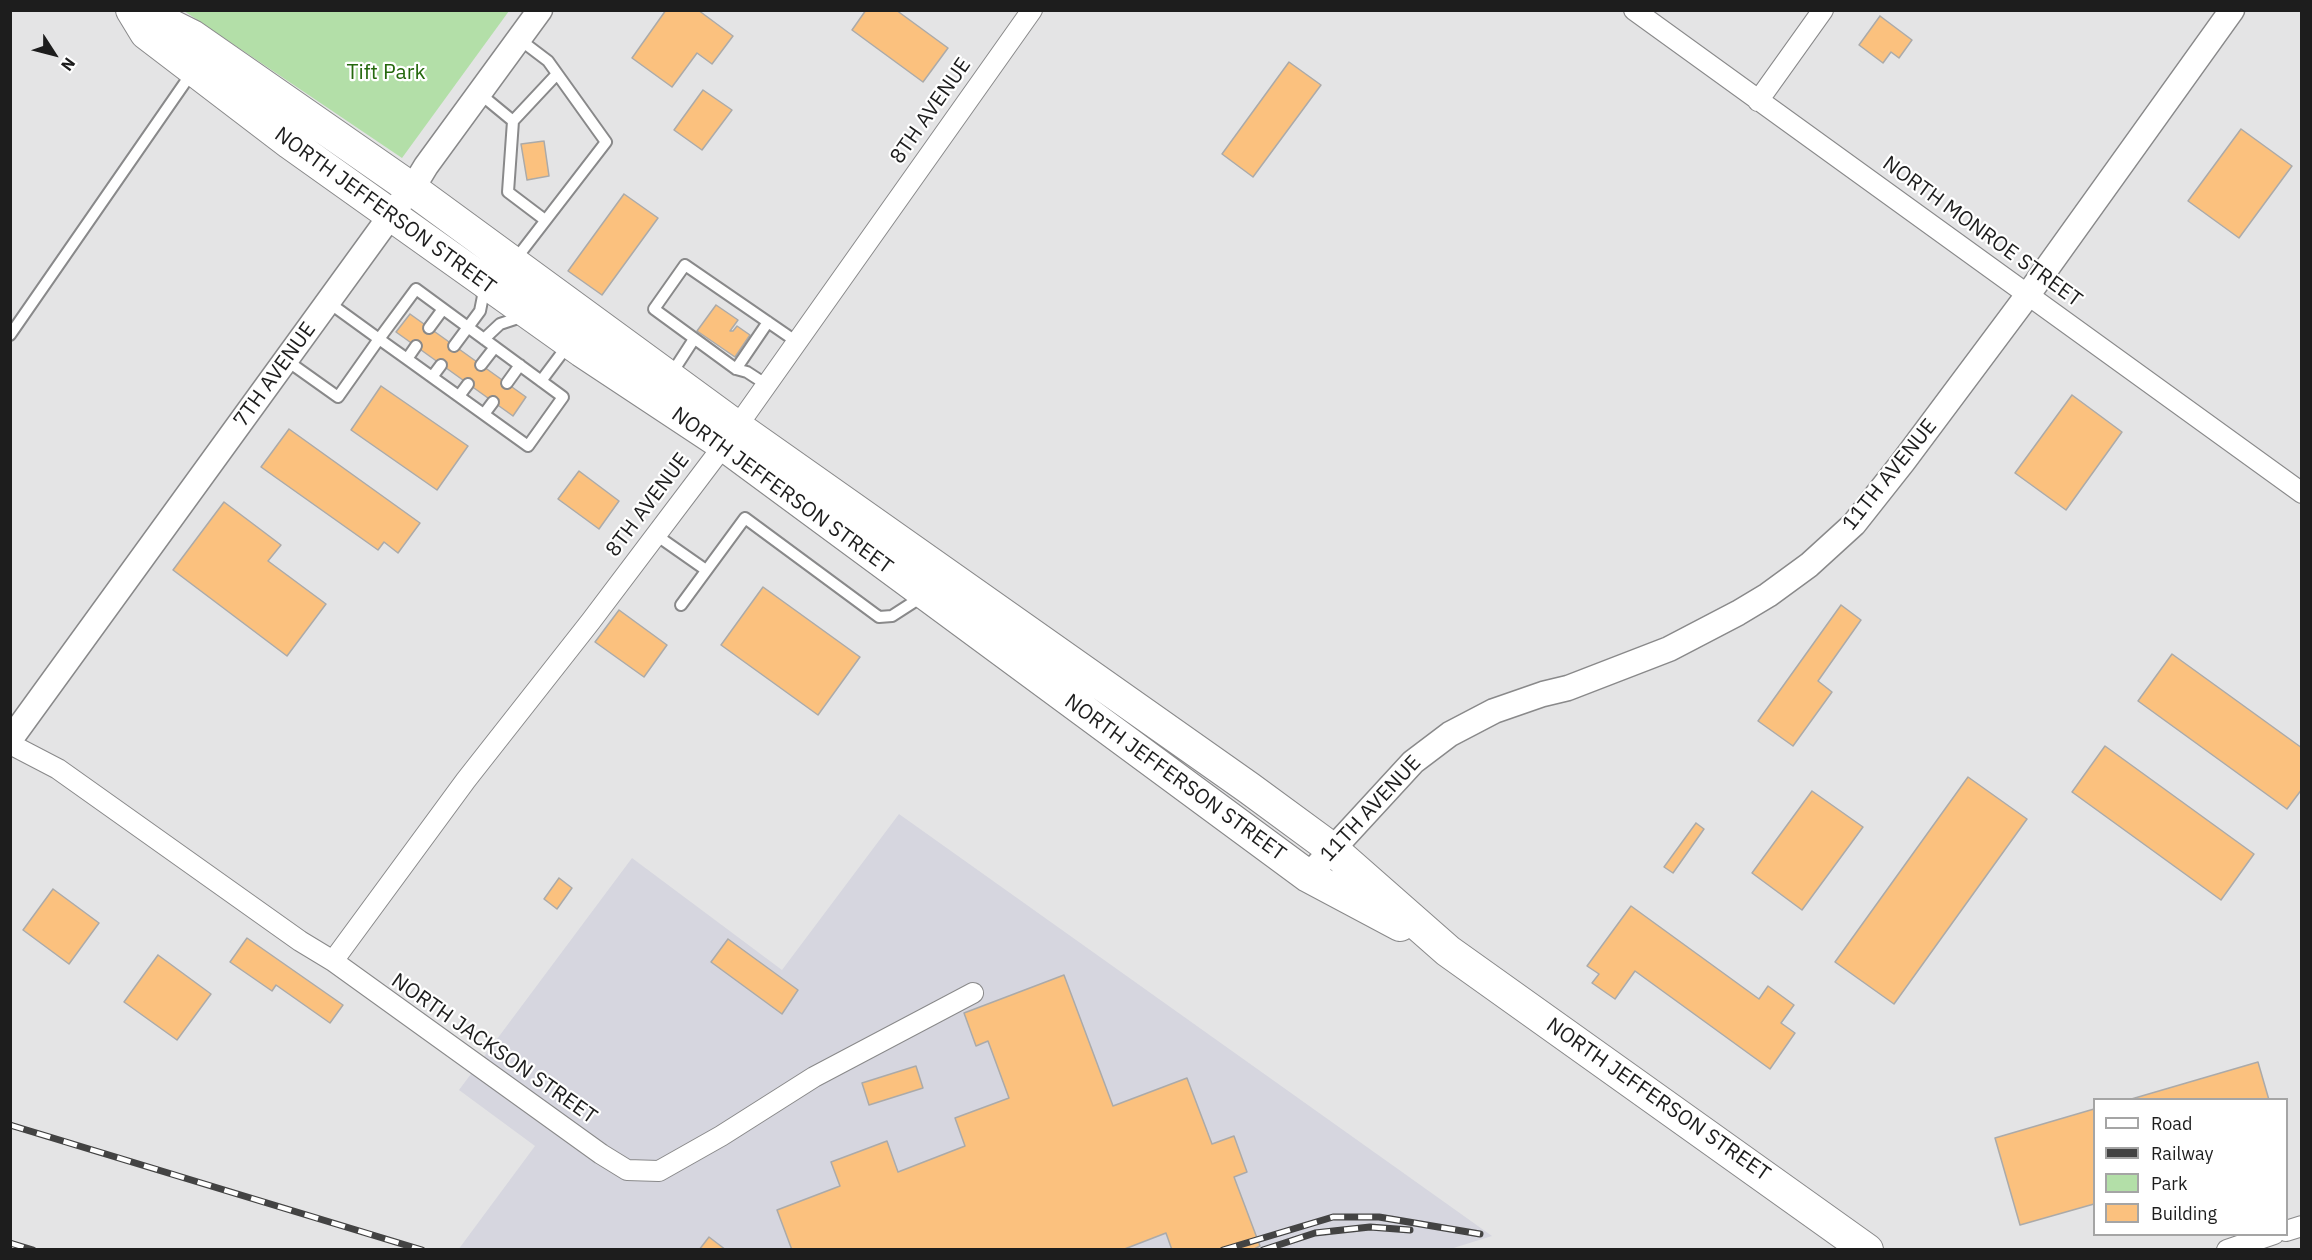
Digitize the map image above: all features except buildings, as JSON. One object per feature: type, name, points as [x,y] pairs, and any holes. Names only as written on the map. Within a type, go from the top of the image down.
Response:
[{"type":"main road","name":"NORTH JEFFERSON STREET","points":[[132,10],[146,33],[194,70],[290,143],[537,320],[570,343],[730,436],[1249,788],[1332,849],[1448,951],[1867,1250]]},
{"type":"main road","name":"NORTH JEFFERSON STREET","points":[[140,10],[192,36],[412,189],[669,377],[730,436],[925,594],[1308,876],[1448,951]]},
{"type":"street","name":"7TH AVENUE","points":[[10,742],[540,10]]},
{"type":"street","name":"8TH AVENUE","points":[[333,962],[466,780],[730,436],[1032,10]]},
{"type":"street","name":"NORTH MONROE STREET","points":[[1634,10],[2301,494]]},
{"type":"street","points":[[1758,101],[1823,10]]},
{"type":"street","name":"11TH AVENUE","points":[[1308,876],[1413,762],[1450,734],[1494,711],[1526,699],[1568,688],[1669,649],[1768,595],[1809,565],[1854,524],[2027,296],[2232,10]]},
{"type":"street","name":"NORTH JACKSON STREET","points":[[10,742],[58,770],[333,962],[601,1154],[627,1170],[659,1171],[721,1136],[814,1077],[973,993]]},
{"type":"street","points":[[2228,1250],[2268,1236]]},
{"type":"lane","points":[[513,263],[606,142],[548,62],[519,39]]},
{"type":"lane","points":[[10,335],[194,70]]},
{"type":"lane","points":[[545,220],[508,192],[513,121],[557,74]]},
{"type":"lane","points":[[479,93],[513,121]]},
{"type":"lane","points":[[766,385],[747,372],[736,369],[654,309],[685,265],[797,342]]},
{"type":"lane","points":[[454,346],[480,311],[483,296],[473,274]]},
{"type":"lane","points":[[286,360],[338,397],[379,339],[416,289],[563,397],[528,446],[459,396],[379,339],[328,302]]},
{"type":"lane","points":[[429,328],[443,309]]},
{"type":"lane","points":[[484,339],[500,324],[518,318],[537,320]]},
{"type":"lane","points":[[736,369],[768,322]]},
{"type":"lane","points":[[669,377],[694,339]]},
{"type":"lane","points":[[542,381],[570,343]]},
{"type":"lane","points":[[407,359],[416,346]]},
{"type":"lane","points":[[481,365],[495,347]]},
{"type":"lane","points":[[432,377],[441,364]]},
{"type":"lane","points":[[507,383],[520,365]]},
{"type":"lane","points":[[459,396],[468,384]]},
{"type":"lane","points":[[484,414],[493,402]]},
{"type":"lane","points":[[681,605],[745,518],[879,617],[892,616],[925,594]]},
{"type":"lane","points":[[656,535],[706,570]]},
{"type":"shaded area","points":[[899,814],[1492,1236],[1447,1250],[458,1250],[535,1146],[459,1090],[632,858],[782,970]]},
{"type":"green space","name":"Tift Park","points":[[184,11],[509,11],[402,158]]},
{"type":"railway","points":[[10,1125],[422,1250]]},
{"type":"railway","points":[[1223,1250],[1333,1217],[1379,1217],[1480,1234]]},
{"type":"railway","points":[[1263,1250],[1315,1233],[1370,1227],[1410,1230]]},
{"type":"railway","points":[[10,1243],[33,1250]]}]
